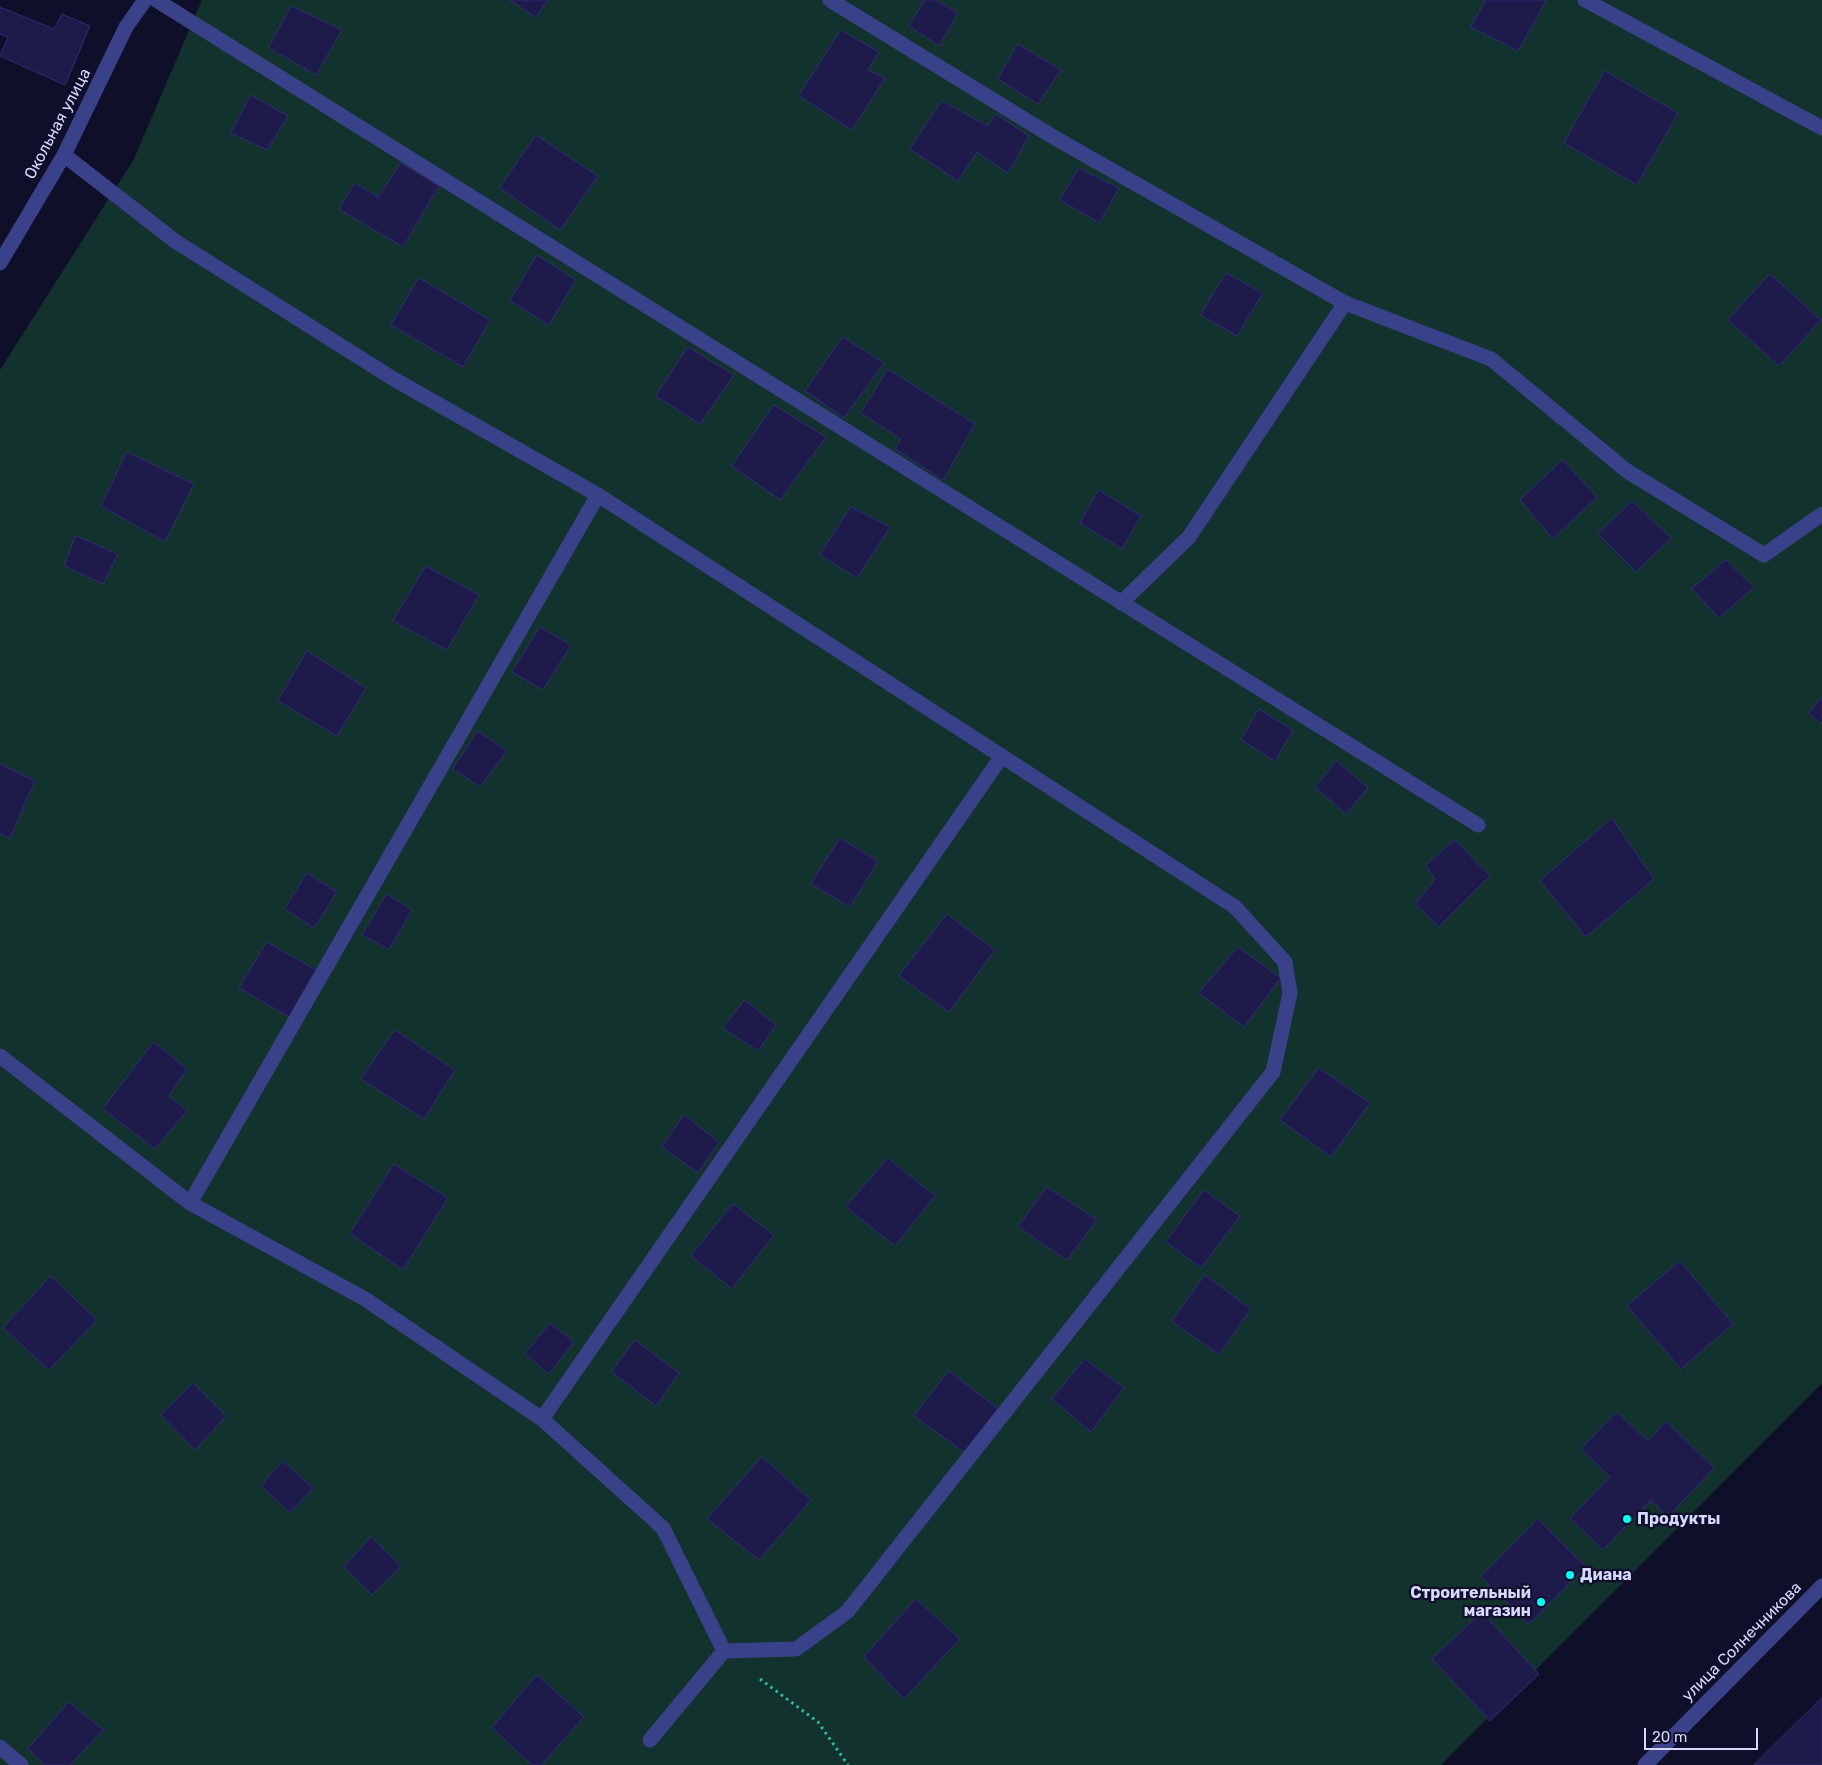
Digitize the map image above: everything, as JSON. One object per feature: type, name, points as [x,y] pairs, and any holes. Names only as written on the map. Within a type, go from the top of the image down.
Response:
[{"type":"street","name":"Окольная улица","points":[[0,263],[64,155],[126,27],[145,0]]},
{"type":"street","points":[[156,0],[1478,825]]},
{"type":"street","points":[[830,0],[1050,135],[1345,303],[1491,358],[1627,470],[1764,555],[1822,514]]},
{"type":"street","points":[[1585,0],[1822,128]]},
{"type":"street","points":[[64,155],[175,241],[392,378],[598,495],[1235,907],[1285,962],[1290,992],[1273,1072],[847,1612],[796,1650],[724,1651],[650,1740]]},
{"type":"street","points":[[1121,603],[1190,537],[1345,303]]},
{"type":"street","points":[[190,1203],[598,495]]},
{"type":"street","points":[[542,1418],[1002,756]]},
{"type":"street","points":[[0,1056],[190,1203],[365,1299],[542,1418],[663,1528],[724,1651]]},
{"type":"street","name":"улица Солнечникова","points":[[1645,1765],[1822,1586]]},
{"type":"street","points":[[0,1747],[21,1765]]},
{"type":"path","points":[[724,1651],[818,1722],[848,1765]]},
{"type":"green space","points":[[202,0],[1822,0],[1822,1383],[1441,1765],[0,1765],[0,370],[134,159]]},
{"type":"building","points":[[510,0],[548,0],[536,17]]},
{"type":"building","points":[[925,0],[936,0],[958,13],[939,46],[909,26]]},
{"type":"building","points":[[1486,0],[1546,1],[1518,51],[1471,27]]},
{"type":"building","points":[[291,6],[342,30],[316,75],[269,48]]},
{"type":"building","points":[[0,7],[54,29],[62,14],[90,26],[65,85],[0,56],[8,37],[0,34]]},
{"type":"building","points":[[841,30],[879,52],[868,70],[885,78],[852,130],[799,96]]},
{"type":"building","points":[[1018,44],[1061,70],[1038,104],[998,79]]},
{"type":"building","points":[[1605,71],[1678,113],[1637,185],[1564,143]]},
{"type":"building","points":[[251,95],[288,116],[267,150],[231,133]]},
{"type":"building","points":[[942,101],[988,126],[996,114],[1029,136],[1008,173],[977,152],[958,181],[910,149]]},
{"type":"building","points":[[536,135],[598,176],[560,230],[500,188]]},
{"type":"building","points":[[401,163],[439,186],[403,247],[339,209],[355,183],[378,197]]},
{"type":"building","points":[[1079,168],[1119,188],[1099,223],[1060,200]]},
{"type":"building","points":[[537,255],[576,280],[549,325],[510,301]]},
{"type":"building","points":[[1226,273],[1263,293],[1237,336],[1201,315]]},
{"type":"building","points":[[1770,274],[1821,320],[1779,366],[1728,320]]},
{"type":"building","points":[[419,278],[490,320],[463,367],[391,325]]},
{"type":"building","points":[[843,337],[884,363],[844,418],[805,391]]},
{"type":"building","points":[[688,347],[734,375],[700,424],[656,396]]},
{"type":"building","points":[[888,369],[975,424],[943,480],[895,449],[901,439],[861,413]]},
{"type":"building","points":[[774,405],[826,437],[780,500],[732,466]]},
{"type":"building","points":[[127,452],[194,484],[165,542],[101,506]]},
{"type":"building","points":[[1563,460],[1597,497],[1553,539],[1520,500]]},
{"type":"building","points":[[1099,490],[1141,516],[1122,549],[1080,523]]},
{"type":"building","points":[[1632,501],[1671,538],[1636,572],[1598,534]]},
{"type":"building","points":[[851,507],[890,527],[857,578],[820,555]]},
{"type":"building","points":[[76,536],[118,554],[103,584],[64,566]]},
{"type":"building","points":[[1726,560],[1754,587],[1719,618],[1692,589]]},
{"type":"building","points":[[426,566],[479,595],[447,650],[393,621]]},
{"type":"building","points":[[540,627],[571,645],[543,690],[512,672]]},
{"type":"building","points":[[307,651],[366,688],[337,736],[278,701]]},
{"type":"building","points":[[1822,697],[1822,724],[1809,714]]},
{"type":"building","points":[[1259,709],[1293,730],[1275,761],[1241,740]]},
{"type":"building","points":[[478,731],[507,751],[480,787],[453,769]]},
{"type":"building","points":[[1337,761],[1368,788],[1346,814],[1315,787]]},
{"type":"building","points":[[0,764],[35,781],[10,838],[0,834]]},
{"type":"building","points":[[1612,818],[1654,879],[1586,937],[1540,881]]},
{"type":"building","points":[[840,838],[878,861],[850,907],[811,884]]},
{"type":"building","points":[[1455,840],[1490,876],[1439,927],[1415,904],[1435,879],[1426,865]]},
{"type":"building","points":[[307,873],[337,892],[314,928],[285,909]]},
{"type":"building","points":[[387,894],[412,910],[389,950],[362,935]]},
{"type":"building","points":[[947,914],[995,950],[949,1012],[899,976]]},
{"type":"building","points":[[267,942],[316,970],[289,1017],[239,988]]},
{"type":"building","points":[[1238,947],[1281,978],[1244,1027],[1199,993]]},
{"type":"building","points":[[745,1000],[776,1025],[758,1051],[723,1028]]},
{"type":"building","points":[[395,1030],[455,1070],[424,1119],[361,1079]]},
{"type":"building","points":[[154,1042],[187,1069],[169,1096],[187,1111],[155,1149],[103,1109]]},
{"type":"building","points":[[1319,1068],[1370,1103],[1331,1157],[1280,1120]]},
{"type":"building","points":[[684,1115],[719,1142],[698,1173],[662,1147]]},
{"type":"building","points":[[888,1158],[935,1196],[895,1246],[846,1207]]},
{"type":"building","points":[[394,1164],[448,1198],[403,1270],[350,1234]]},
{"type":"building","points":[[1047,1187],[1097,1220],[1067,1260],[1018,1227]]},
{"type":"building","points":[[1204,1190],[1240,1216],[1201,1268],[1166,1242]]},
{"type":"building","points":[[733,1204],[774,1235],[732,1289],[691,1256]]},
{"type":"building","points":[[1680,1261],[1733,1324],[1681,1369],[1627,1306]]},
{"type":"building","points":[[1205,1275],[1251,1309],[1219,1355],[1172,1321]]},
{"type":"building","points":[[51,1276],[97,1320],[49,1370],[3,1328]]},
{"type":"building","points":[[550,1323],[574,1342],[549,1374],[525,1354]]},
{"type":"building","points":[[635,1340],[679,1373],[656,1406],[612,1372]]},
{"type":"building","points":[[1085,1359],[1124,1388],[1091,1432],[1052,1399]]},
{"type":"building","points":[[949,1371],[998,1409],[964,1452],[914,1416]]},
{"type":"building","points":[[193,1383],[226,1416],[195,1450],[161,1415]]},
{"type":"building","points":[[1617,1412],[1648,1441],[1666,1421],[1714,1468],[1668,1517],[1651,1500],[1603,1550],[1570,1518],[1610,1477],[1581,1449]]},
{"type":"building","points":[[762,1457],[811,1500],[759,1560],[707,1519]]},
{"type":"building","points":[[283,1461],[313,1488],[290,1513],[261,1486]]},
{"type":"building","points":[[1538,1519],[1586,1567],[1529,1624],[1481,1577]]},
{"type":"building","points":[[371,1537],[401,1566],[372,1595],[344,1567]]},
{"type":"building","points":[[916,1599],[960,1639],[904,1699],[864,1657]]},
{"type":"building","points":[[1482,1612],[1539,1674],[1490,1721],[1432,1659]]},
{"type":"building","points":[[537,1675],[584,1717],[541,1765],[532,1765],[492,1728]]},
{"type":"building","points":[[1822,1698],[1822,1765],[1754,1765]]},
{"type":"building","points":[[69,1702],[103,1730],[70,1765],[45,1765],[28,1749]]},
{"type":"place","name":"Продукты","points":[[1627,1519]]},
{"type":"place","name":"Диана","points":[[1570,1575]]},
{"type":"place","name":"Строительный магазин","points":[[1541,1602]]}]
